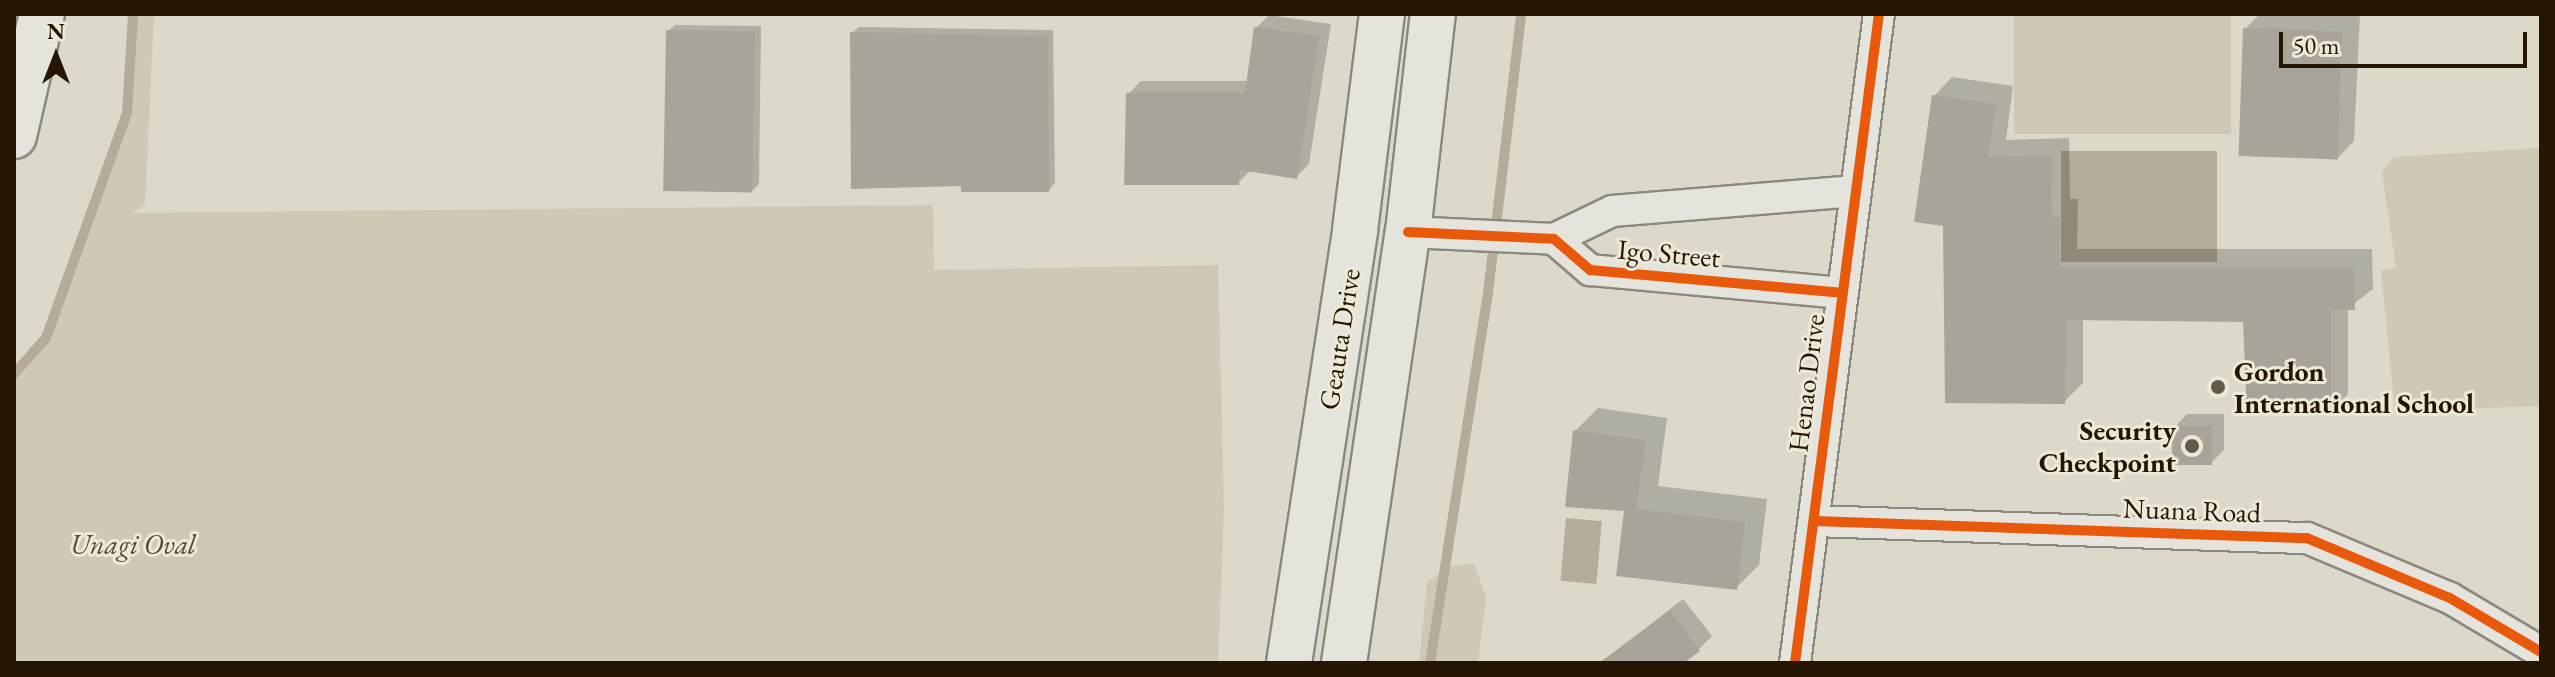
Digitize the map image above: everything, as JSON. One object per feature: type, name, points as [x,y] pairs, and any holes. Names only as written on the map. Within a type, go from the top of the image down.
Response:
[{"type":"main road","points":[[14,136],[42,14]]},
{"type":"main road","name":"Geauta Drive","points":[[1289,663],[1355,230],[1382,14]]},
{"type":"main road","name":"Geauta Drive","points":[[1344,663],[1424,233],[1433,14]]},
{"type":"street","name":"Henao Drive","points":[[1795,663],[1879,14]]},
{"type":"street","points":[[1424,233],[1554,239],[1612,211],[1855,191]]},
{"type":"street","name":"Igo Street","points":[[1554,239],[1590,270],[1841,293]]},
{"type":"street","name":"Nuana Road","points":[[1815,521],[2307,538],[2450,598],[2541,652]]},
{"type":"green space","name":"Unagi Oval","points":[[133,14],[154,14],[145,204],[133,213],[933,205],[934,270],[1218,265],[1224,510],[1218,663],[14,663],[14,374],[46,338],[127,113]]},
{"type":"green space","points":[[2014,14],[2231,14],[2231,134],[2014,134]]},
{"type":"green space","points":[[2540,148],[2541,406],[2395,411],[2381,270],[2396,268],[2382,172],[2394,157]]},
{"type":"green space","points":[[1474,564],[1486,597],[1478,663],[1419,663],[1427,582],[1450,566]]},
{"type":"shaded area","points":[[2061,151],[2217,151],[2217,262],[2061,262]]},
{"type":"shaded area","points":[[1566,518],[1602,521],[1596,584],[1561,581]]},
{"type":"building","points":[[1254,27],[1319,36],[1297,179],[1240,170],[1239,185],[1124,185],[1126,93],[1245,93]]},
{"type":"building","points":[[2243,28],[2342,31],[2337,159],[2239,156]]},
{"type":"building","points":[[666,30],[755,32],[752,193],[663,191]]},
{"type":"building","points":[[850,32],[1048,36],[1049,192],[961,192],[961,186],[851,189]]},
{"type":"building","points":[[1932,95],[1996,104],[1988,157],[2051,156],[2052,217],[2060,217],[2059,267],[2354,267],[2355,310],[2331,310],[2331,414],[2247,414],[2243,322],[2066,320],[2065,404],[1945,403],[1943,226],[1914,222]]},
{"type":"building","name":"Security Checkpoint","points":[[2172,426],[2212,426],[2212,465],[2172,465]]},
{"type":"building","points":[[1573,430],[1646,440],[1636,509],[1745,522],[1737,590],[1616,576],[1624,511],[1565,507]]},
{"type":"building","points":[[1670,610],[1700,651],[1684,663],[1599,663]]},
{"type":"waterway","points":[[14,374],[46,338],[127,113],[133,14]]},
{"type":"waterway","points":[[1430,663],[1487,301],[1521,14]]},
{"type":"cycle path","points":[[1795,663],[1879,14]]},
{"type":"cycle path","points":[[1408,232],[1554,239],[1590,270],[1841,293]]},
{"type":"cycle path","points":[[1815,521],[2307,538],[2450,598],[2541,652]]},
{"type":"place","name":"Gordon International School","points":[[2218,387]]},
{"type":"place","name":"Security Checkpoint","points":[[2192,446]]}]
